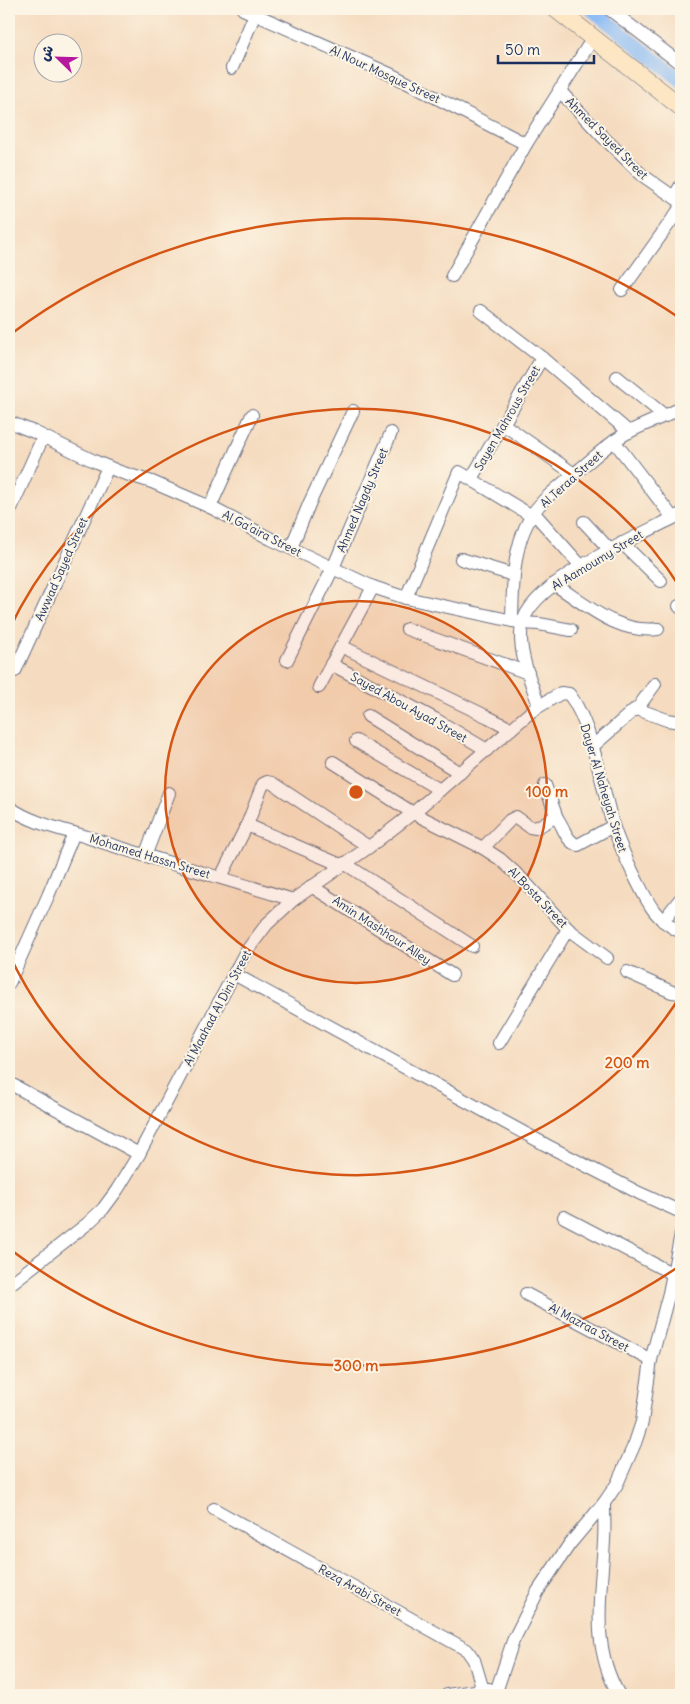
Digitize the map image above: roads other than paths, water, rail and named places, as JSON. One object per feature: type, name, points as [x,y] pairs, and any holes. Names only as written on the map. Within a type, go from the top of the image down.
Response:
[{"type":"main road","points":[[556,9],[681,107]]},
{"type":"street","points":[[609,9],[681,64]]},
{"type":"street","points":[[232,68],[249,11]]},
{"type":"street","name":"Al Nour Mosque Street","points":[[249,11],[392,76],[526,144]]},
{"type":"street","points":[[452,276],[526,144],[593,38]]},
{"type":"street","name":"Ahmed Sayed Street","points":[[559,90],[642,175],[679,202]]},
{"type":"street","points":[[622,290],[679,202],[681,185]]},
{"type":"street","points":[[481,311],[542,358],[629,432]]},
{"type":"street","name":"Sayen Mahrous Street","points":[[406,598],[459,472],[471,479],[542,358]]},
{"type":"street","points":[[617,377],[676,414]]},
{"type":"street","points":[[291,548],[310,502],[353,411]]},
{"type":"street","points":[[210,507],[252,414]]},
{"type":"street","name":"Al Teraa Street","points":[[517,622],[513,575],[517,550],[533,514],[542,502],[614,441],[629,432],[676,414]]},
{"type":"street","name":"Al Ga'aira Street","points":[[9,422],[108,467],[152,482],[210,507],[373,587],[406,598],[517,622],[571,630]]},
{"type":"street","points":[[503,424],[574,474]]},
{"type":"street","name":"Ahmed Nagdy Street","points":[[287,660],[333,568],[391,433]]},
{"type":"street","points":[[9,513],[43,436]]},
{"type":"street","points":[[614,441],[677,516]]},
{"type":"street","name":"Awwad Sayed Street","points":[[15,671],[108,467]]},
{"type":"street","points":[[471,479],[533,514],[582,567]]},
{"type":"street","name":"Al Aamoumy Street","points":[[539,706],[528,673],[517,622],[530,605],[554,584],[622,543],[677,516]]},
{"type":"street","points":[[584,522],[610,550]]},
{"type":"street","points":[[622,543],[661,581]]},
{"type":"street","points":[[461,559],[513,575]]},
{"type":"street","points":[[554,584],[614,622],[630,629],[658,629]]},
{"type":"street","points":[[319,687],[373,587]]},
{"type":"street","points":[[407,629],[528,673]]},
{"type":"street","points":[[341,646],[511,729]]},
{"type":"street","name":"Sayed Abou Ayad Street","points":[[331,664],[487,750]]},
{"type":"street","points":[[592,746],[637,709],[655,684]]},
{"type":"street","name":"Al Maahad Al Dini Street","points":[[9,1285],[71,1238],[103,1209],[117,1190],[139,1154],[234,974],[255,938],[267,924],[292,900],[413,813],[539,706],[561,693]]},
{"type":"street","name":"Dayer Al Naheyah Street","points":[[561,693],[569,694],[579,710],[592,746],[619,843],[649,906],[662,921],[681,932]]},
{"type":"street","points":[[637,709],[667,720],[681,722]]},
{"type":"street","points":[[368,716],[460,772]]},
{"type":"street","points":[[356,741],[440,790]]},
{"type":"street","name":"Al Bosta Street","points":[[333,762],[413,813],[500,858],[512,868],[568,929],[606,958]]},
{"type":"street","points":[[221,877],[247,825],[263,784],[267,782],[368,847]]},
{"type":"street","points":[[545,785],[557,818],[569,840],[575,844],[578,845],[614,826]]},
{"type":"street","points":[[145,856],[169,793]]},
{"type":"street","name":"Mohamed Hassn Street","points":[[9,807],[24,816],[74,833],[292,900]]},
{"type":"street","points":[[483,848],[513,818],[520,818],[530,827],[536,828],[553,818],[557,818]]},
{"type":"street","points":[[247,825],[342,864],[472,946]]},
{"type":"street","points":[[9,983],[74,833]]},
{"type":"street","name":"Amin Mashhour Alley","points":[[311,886],[452,975]]},
{"type":"street","points":[[662,921],[681,898]]},
{"type":"street","points":[[498,1043],[568,929]]},
{"type":"street","points":[[627,972],[672,992],[681,994]]},
{"type":"street","points":[[234,974],[548,1146],[639,1193],[681,1212]]},
{"type":"street","points":[[9,1083],[139,1154]]},
{"type":"street","points":[[564,1217],[673,1274]]},
{"type":"street","points":[[447,1695],[483,1690],[497,1692],[513,1641],[538,1591],[569,1545],[604,1503],[617,1484],[642,1422],[651,1360],[681,1234]]},
{"type":"street","name":"Al Mazraa Street","points":[[526,1294],[651,1360]]},
{"type":"street","points":[[604,1503],[604,1541],[599,1593],[599,1634],[610,1680],[619,1695]]},
{"type":"street","name":"Rezq Arabi Street","points":[[214,1509],[467,1650],[474,1660],[483,1690]]},
{"type":"waterway","points":[[591,9],[681,80]]}]
